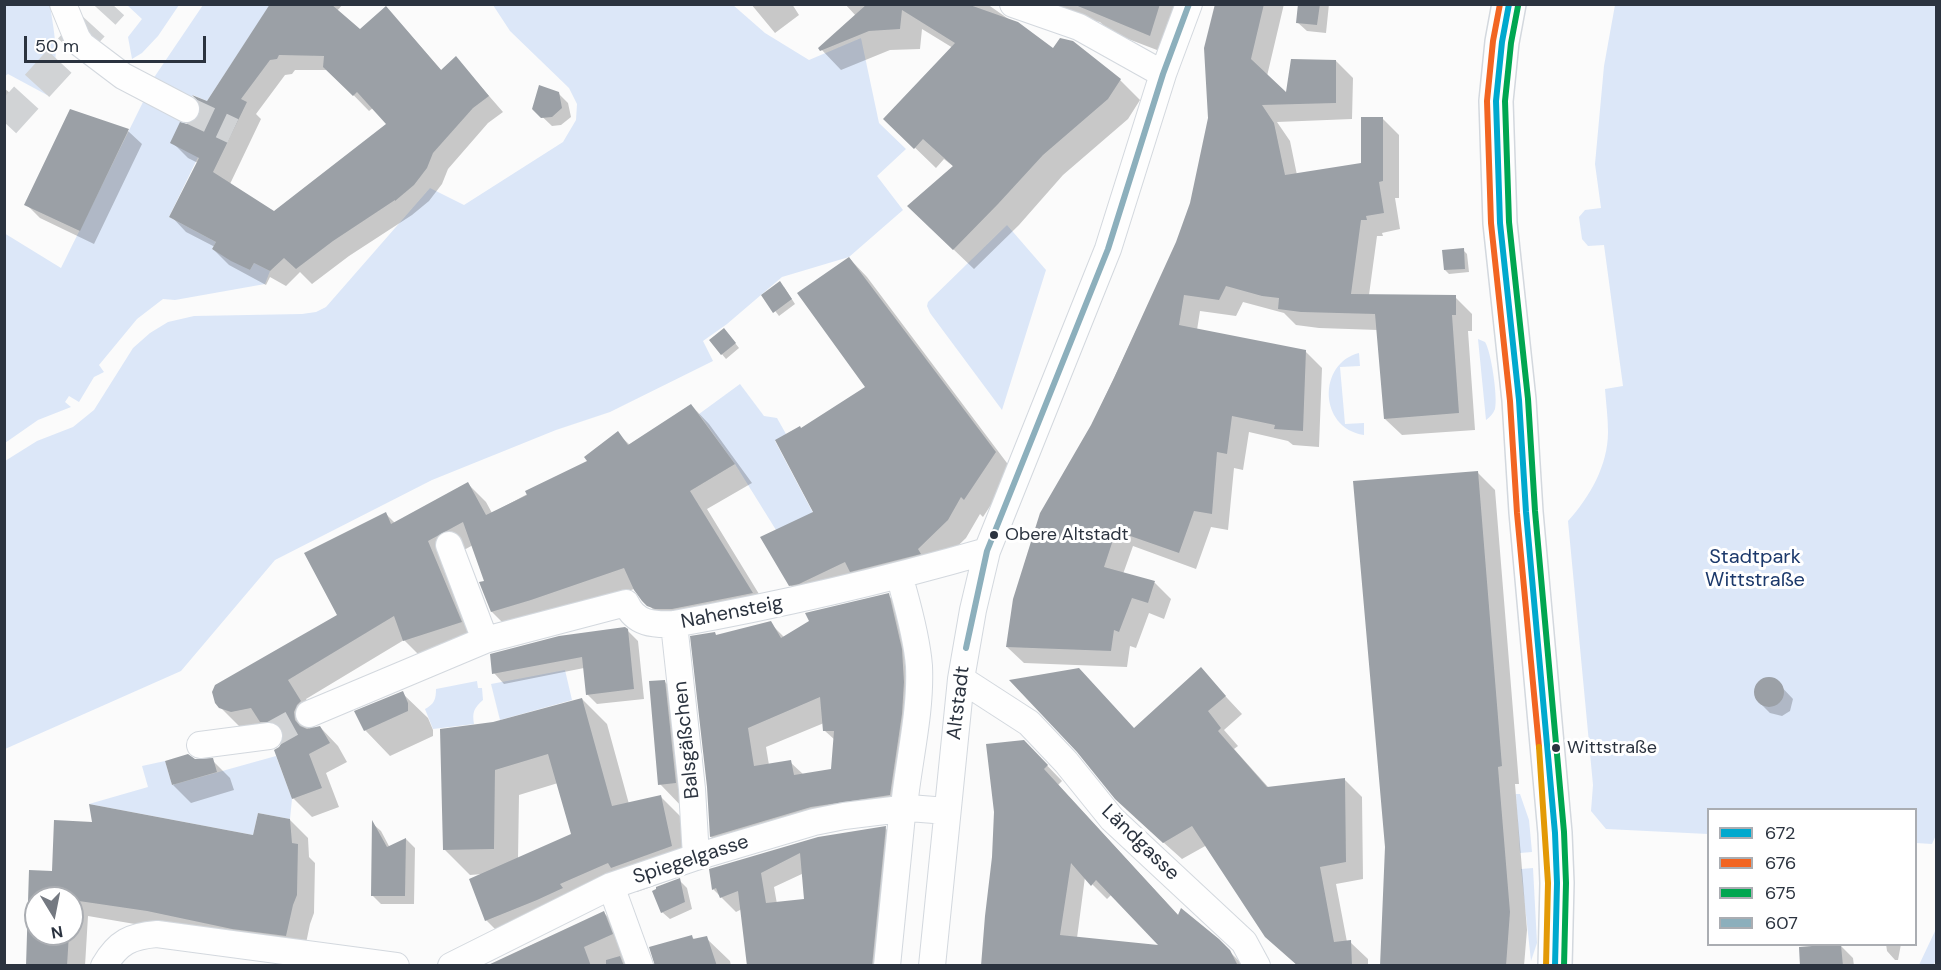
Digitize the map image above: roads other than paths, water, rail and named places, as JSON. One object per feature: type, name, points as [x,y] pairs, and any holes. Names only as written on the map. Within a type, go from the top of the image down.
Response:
[{"type":"main road","points":[[1509,4],[1502,42],[1496,100],[1500,223],[1519,400],[1526,512],[1555,833],[1556,966]]},
{"type":"street","points":[[63,4],[82,45],[123,76],[186,109]]},
{"type":"street","points":[[1013,4],[1079,27],[1163,74]]},
{"type":"street","name":"Altstadt","points":[[932,966],[961,679],[973,610],[987,551],[1108,249],[1163,74],[1189,4]]},
{"type":"street","points":[[449,545],[485,640]]},
{"type":"street","name":"Nahensteig","points":[[309,714],[485,640],[626,603],[630,613],[641,620],[661,625],[674,624],[760,609],[877,582],[987,551]]},
{"type":"street","name":"Altstadt","points":[[887,966],[903,807],[919,700],[919,665],[915,636],[903,589]]},
{"type":"street","name":"Balsgäßchen","points":[[674,624],[692,789],[696,857]]},
{"type":"street","name":"Ländgasse","points":[[961,679],[1030,715],[1112,819],[1244,942],[1257,966]]},
{"type":"street","points":[[200,745],[269,736]]},
{"type":"street","name":"Spiegelgasse","points":[[451,966],[611,886],[696,857],[814,822],[844,816],[885,809],[947,811]]},
{"type":"street","points":[[611,886],[640,966]]},
{"type":"street","points":[[104,966],[110,956],[128,940],[157,934],[396,966]]},
{"type":"tunnel","points":[[4,122],[112,4]]},
{"type":"tunnel","points":[[186,109],[233,131]]},
{"type":"tunnel","points":[[269,736],[309,714]]},
{"type":"place","name":"Obere Altstadt","points":[[994,535]]},
{"type":"place","name":"Wittstraße","points":[[1556,748]]},
{"type":"park label","name":"Stadtpark Wittstraße","points":[[1755,570]]}]
